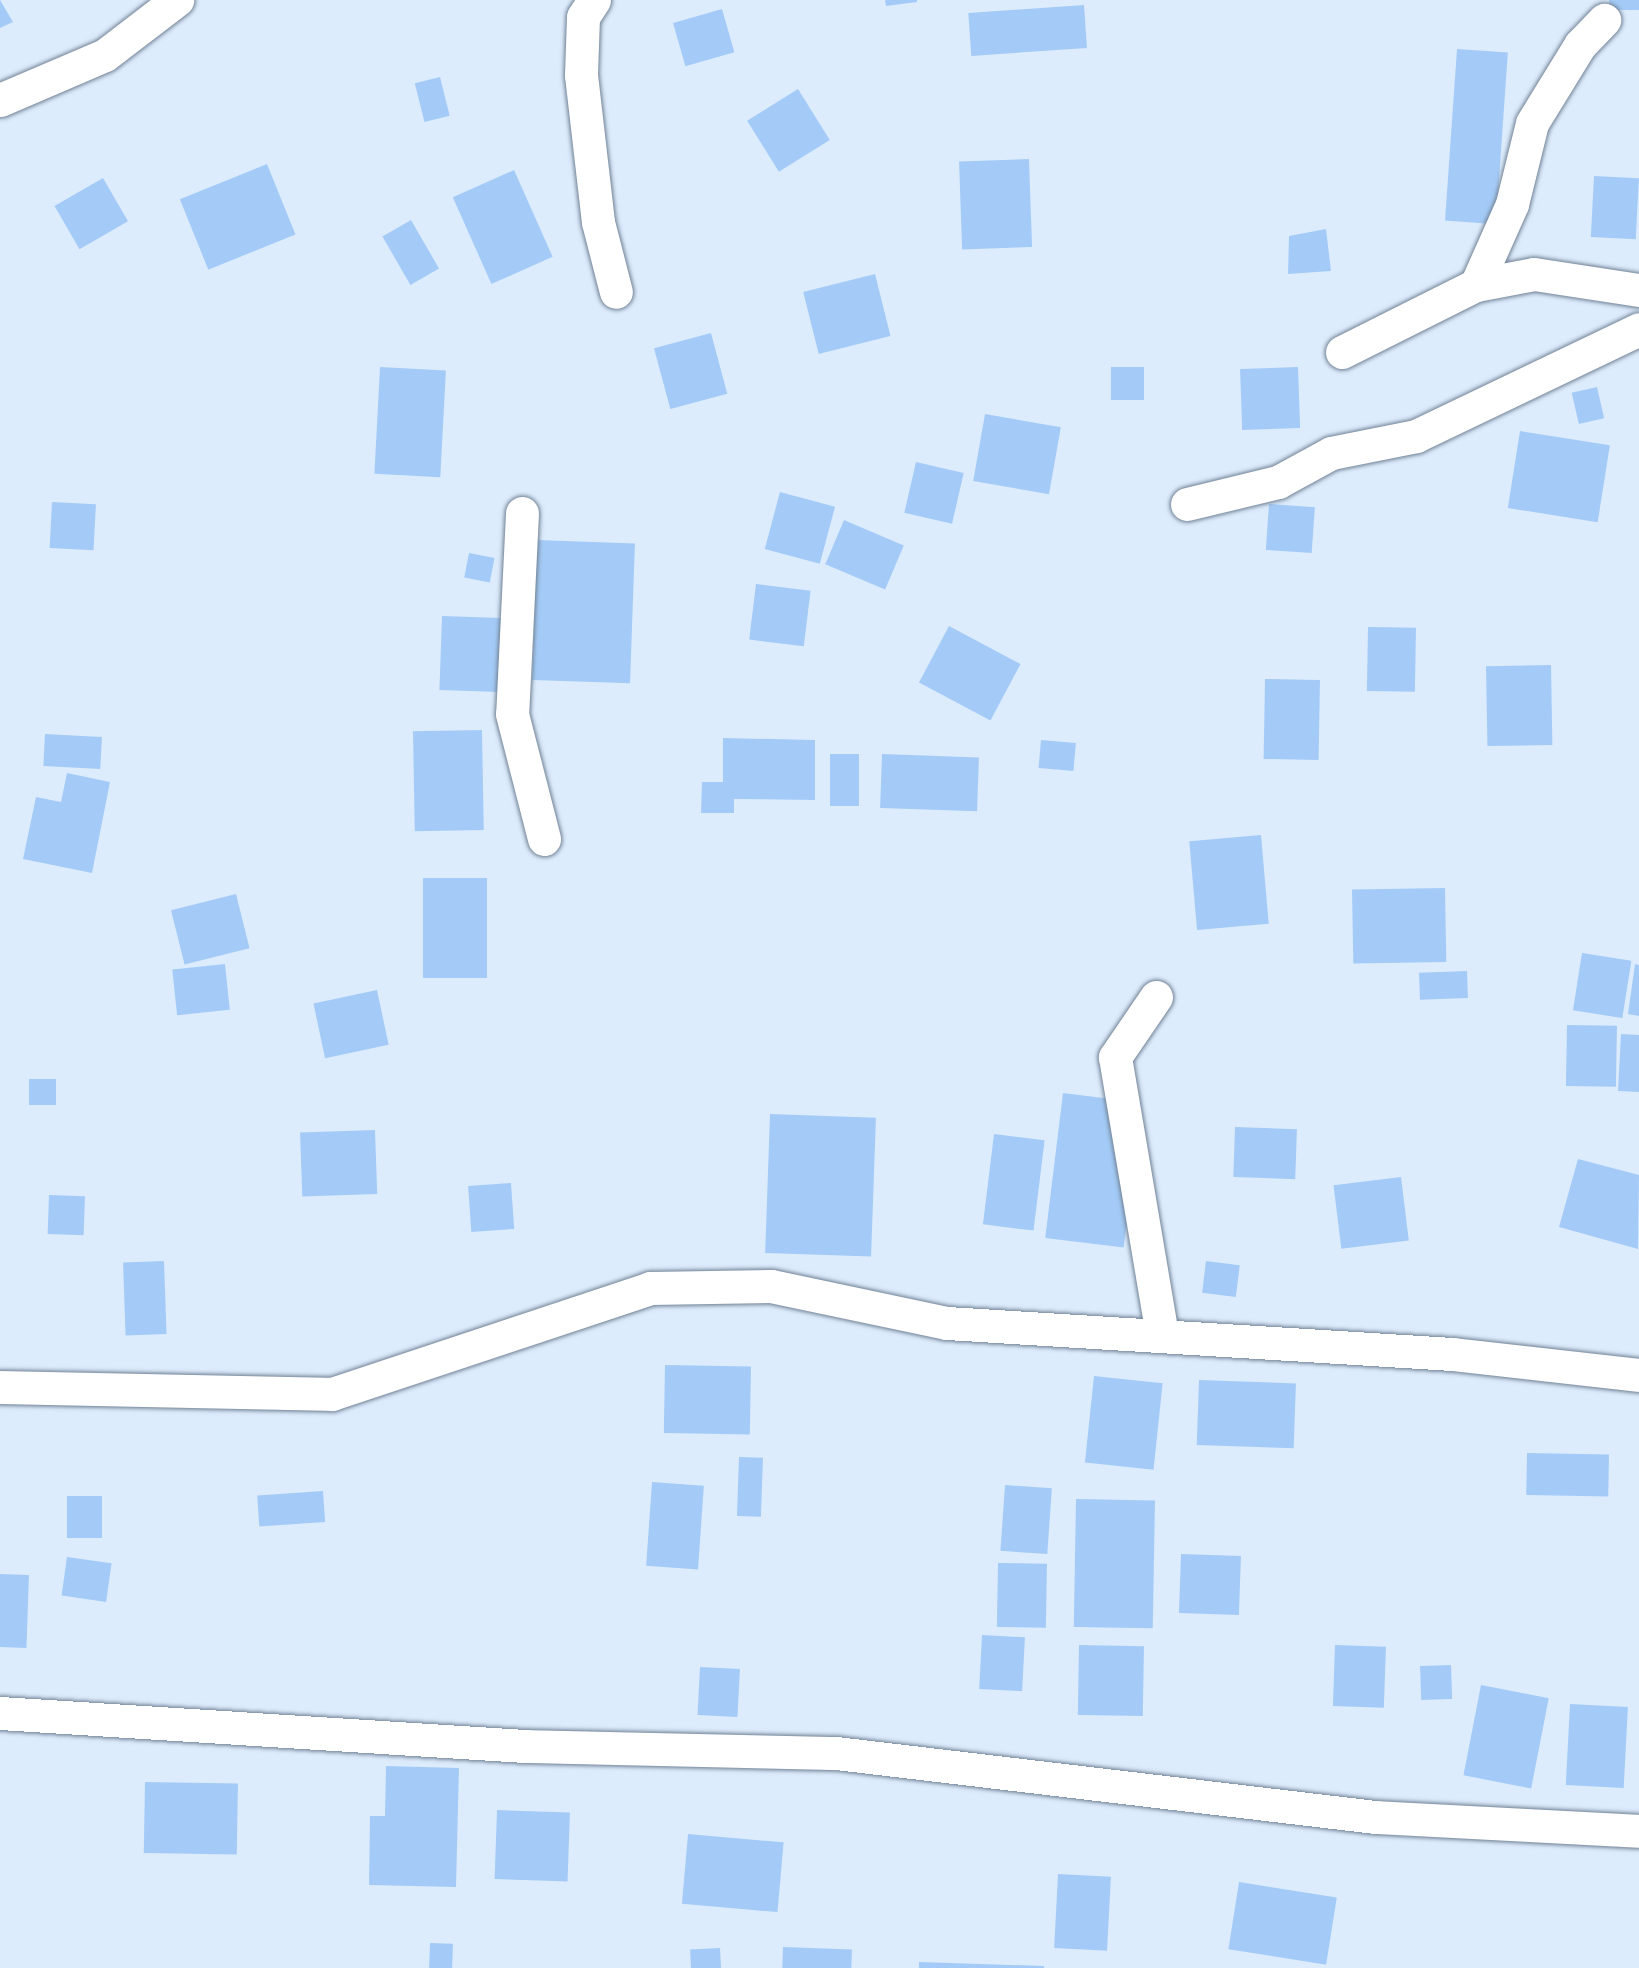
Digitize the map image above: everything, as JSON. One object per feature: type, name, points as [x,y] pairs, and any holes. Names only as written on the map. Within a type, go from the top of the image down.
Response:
[{"type":"street","points":[[0,100],[105,55],[177,0]]},
{"type":"street","points":[[594,0],[583,18],[581,75],[598,222],[616,292]]},
{"type":"street","points":[[1476,285],[1512,204],[1532,123],[1580,44],[1604,20]]},
{"type":"street","points":[[1342,352],[1476,285],[1534,274],[1639,290]]},
{"type":"street","points":[[1187,503],[1278,482],[1331,453],[1416,436],[1639,329]]},
{"type":"street","points":[[522,513],[512,714],[544,839]]},
{"type":"street","points":[[1156,997],[1115,1057],[1162,1335]]},
{"type":"street","points":[[0,1387],[332,1395],[650,1288],[771,1286],[947,1323],[1452,1354],[1639,1375]]},
{"type":"street","points":[[0,1713],[525,1746],[836,1753],[1375,1817],[1639,1830]]},
{"type":"building","points":[[0,0],[13,22],[0,28]]},
{"type":"building","points":[[885,0],[917,0],[917,2],[886,6]]},
{"type":"building","points":[[1609,0],[1639,0],[1639,10],[1609,10]]},
{"type":"building","points":[[1084,5],[1087,48],[971,56],[968,13]]},
{"type":"building","points":[[722,9],[734,52],[685,66],[673,23]]},
{"type":"building","points":[[1457,49],[1508,53],[1496,224],[1445,221]]},
{"type":"building","points":[[440,77],[450,116],[424,122],[415,83]]},
{"type":"building","points":[[798,89],[830,140],[779,172],[747,121]]},
{"type":"building","points":[[1029,159],[1032,247],[962,249],[959,161]]},
{"type":"building","points":[[267,164],[295,234],[208,270],[180,199]]},
{"type":"building","points":[[514,170],[553,257],[491,284],[453,197]]},
{"type":"building","points":[[1594,176],[1639,178],[1636,239],[1591,237]]},
{"type":"building","points":[[103,178],[128,221],[80,249],[55,206]]},
{"type":"building","points":[[411,220],[439,268],[410,285],[382,236]]},
{"type":"building","points":[[1326,229],[1331,271],[1288,274],[1289,236]]},
{"type":"building","points":[[875,274],[890,336],[819,354],[803,292]]},
{"type":"building","points":[[711,333],[727,394],[670,409],[654,348]]},
{"type":"building","points":[[380,367],[446,370],[440,477],[374,474]]},
{"type":"building","points":[[1111,367],[1144,367],[1144,400],[1111,400]]},
{"type":"building","points":[[1298,367],[1300,428],[1242,430],[1240,369]]},
{"type":"building","points":[[1597,387],[1604,418],[1579,424],[1572,393]]},
{"type":"building","points":[[985,414],[1061,427],[1049,494],[973,481]]},
{"type":"building","points":[[1520,431],[1610,445],[1598,522],[1508,508]]},
{"type":"building","points":[[916,462],[964,473],[952,524],[904,513]]},
{"type":"building","points":[[780,492],[835,507],[820,564],[765,549]]},
{"type":"building","points":[[52,502],[96,504],[94,550],[50,548]]},
{"type":"building","points":[[1269,504],[1315,507],[1312,553],[1266,550]]},
{"type":"building","points":[[844,520],[904,545],[885,590],[825,564]]},
{"type":"building","points":[[537,540],[635,543],[630,683],[532,680]]},
{"type":"building","points":[[469,553],[495,558],[490,583],[464,578]]},
{"type":"building","points":[[756,584],[811,591],[804,646],[749,640]]},
{"type":"building","points":[[442,616],[502,618],[499,692],[439,690]]},
{"type":"building","points":[[949,626],[1021,664],[990,721],[919,683]]},
{"type":"building","points":[[1368,627],[1416,628],[1415,692],[1367,691]]},
{"type":"building","points":[[1551,665],[1552,745],[1487,746],[1486,666]]},
{"type":"building","points":[[1265,679],[1320,680],[1319,760],[1264,759]]},
{"type":"building","points":[[482,730],[484,830],[415,831],[413,731]]},
{"type":"building","points":[[45,734],[102,737],[100,769],[43,766]]},
{"type":"building","points":[[723,738],[815,740],[815,800],[734,799],[734,813],[701,813],[702,782],[723,782]]},
{"type":"building","points":[[1041,740],[1076,743],[1073,771],[1039,768]]},
{"type":"building","points":[[830,754],[859,754],[859,806],[830,806]]},
{"type":"building","points":[[882,754],[979,757],[977,811],[880,808]]},
{"type":"building","points":[[67,773],[110,782],[92,873],[23,859],[36,797],[61,802]]},
{"type":"building","points":[[1261,835],[1269,924],[1197,930],[1189,841]]},
{"type":"building","points":[[423,878],[487,878],[487,978],[423,978]]},
{"type":"building","points":[[1445,888],[1446,962],[1353,964],[1352,890]]},
{"type":"building","points":[[236,894],[250,948],[185,965],[171,910]]},
{"type":"building","points":[[1582,953],[1631,961],[1622,1018],[1573,1010]]},
{"type":"building","points":[[225,964],[230,1010],[177,1015],[172,970]]},
{"type":"building","points":[[1635,964],[1639,965],[1639,1016],[1628,1014]]},
{"type":"building","points":[[1467,971],[1468,998],[1420,1000],[1419,973]]},
{"type":"building","points":[[377,990],[389,1045],[325,1058],[313,1004]]},
{"type":"building","points":[[1567,1025],[1617,1026],[1616,1087],[1566,1086]]},
{"type":"building","points":[[1621,1034],[1639,1035],[1639,1092],[1618,1091]]},
{"type":"building","points":[[29,1079],[56,1079],[56,1105],[29,1105]]},
{"type":"building","points":[[1063,1093],[1141,1103],[1124,1248],[1045,1238]]},
{"type":"building","points":[[770,1114],[876,1118],[871,1257],[765,1253]]},
{"type":"building","points":[[1235,1127],[1297,1129],[1295,1179],[1233,1177]]},
{"type":"building","points":[[375,1130],[377,1194],[302,1197],[300,1133]]},
{"type":"building","points":[[994,1134],[1045,1140],[1034,1231],[983,1224]]},
{"type":"building","points":[[1578,1159],[1639,1175],[1638,1249],[1559,1227]]},
{"type":"building","points":[[1401,1177],[1409,1241],[1341,1249],[1334,1185]]},
{"type":"building","points":[[511,1183],[514,1229],[471,1232],[468,1186]]},
{"type":"building","points":[[49,1195],[85,1196],[84,1235],[48,1234]]},
{"type":"building","points":[[164,1261],[167,1334],[126,1335],[123,1262]]},
{"type":"building","points":[[1206,1261],[1240,1265],[1236,1297],[1202,1293]]},
{"type":"building","points":[[665,1365],[751,1367],[750,1434],[664,1433]]},
{"type":"building","points":[[1094,1376],[1163,1383],[1154,1470],[1085,1463]]},
{"type":"building","points":[[1199,1380],[1296,1383],[1294,1448],[1197,1445]]},
{"type":"building","points":[[1527,1453],[1609,1454],[1608,1496],[1526,1495]]},
{"type":"building","points":[[739,1457],[763,1458],[761,1517],[737,1516]]},
{"type":"building","points":[[652,1482],[704,1486],[698,1569],[646,1566]]},
{"type":"building","points":[[1005,1485],[1052,1488],[1047,1554],[1000,1551]]},
{"type":"building","points":[[323,1491],[325,1522],[259,1527],[257,1496]]},
{"type":"building","points":[[67,1496],[102,1496],[102,1538],[67,1538]]},
{"type":"building","points":[[1076,1499],[1155,1500],[1153,1628],[1074,1627]]},
{"type":"building","points":[[1181,1554],[1241,1556],[1239,1615],[1179,1613]]},
{"type":"building","points":[[67,1557],[112,1563],[106,1602],[62,1596]]},
{"type":"building","points":[[998,1563],[1047,1564],[1046,1628],[997,1627]]},
{"type":"building","points":[[0,1574],[29,1575],[26,1648],[0,1647]]},
{"type":"building","points":[[982,1635],[1025,1637],[1022,1691],[979,1689]]},
{"type":"building","points":[[1079,1645],[1144,1646],[1143,1716],[1078,1715]]},
{"type":"building","points":[[1335,1645],[1386,1647],[1384,1708],[1333,1706]]},
{"type":"building","points":[[1451,1665],[1452,1699],[1421,1700],[1420,1666]]},
{"type":"building","points":[[700,1667],[740,1669],[737,1717],[697,1715]]},
{"type":"building","points":[[1481,1685],[1549,1698],[1531,1788],[1463,1775]]},
{"type":"building","points":[[1570,1704],[1628,1707],[1624,1788],[1566,1785]]},
{"type":"building","points":[[386,1766],[459,1768],[456,1887],[369,1885],[370,1816],[385,1816]]},
{"type":"building","points":[[145,1782],[238,1784],[237,1855],[144,1853]]},
{"type":"building","points":[[497,1810],[570,1813],[568,1882],[495,1879]]},
{"type":"building","points":[[688,1834],[784,1842],[778,1912],[682,1904]]},
{"type":"building","points":[[1058,1874],[1111,1877],[1107,1951],[1054,1948]]},
{"type":"building","points":[[1239,1882],[1337,1897],[1326,1965],[1228,1949]]},
{"type":"building","points":[[430,1943],[453,1944],[452,1968],[429,1968]]},
{"type":"building","points":[[783,1947],[852,1949],[851,1968],[782,1968]]},
{"type":"building","points":[[720,1948],[721,1968],[691,1968],[690,1950]]},
{"type":"building","points":[[919,1962],[1044,1966],[1044,1968],[919,1968]]}]
